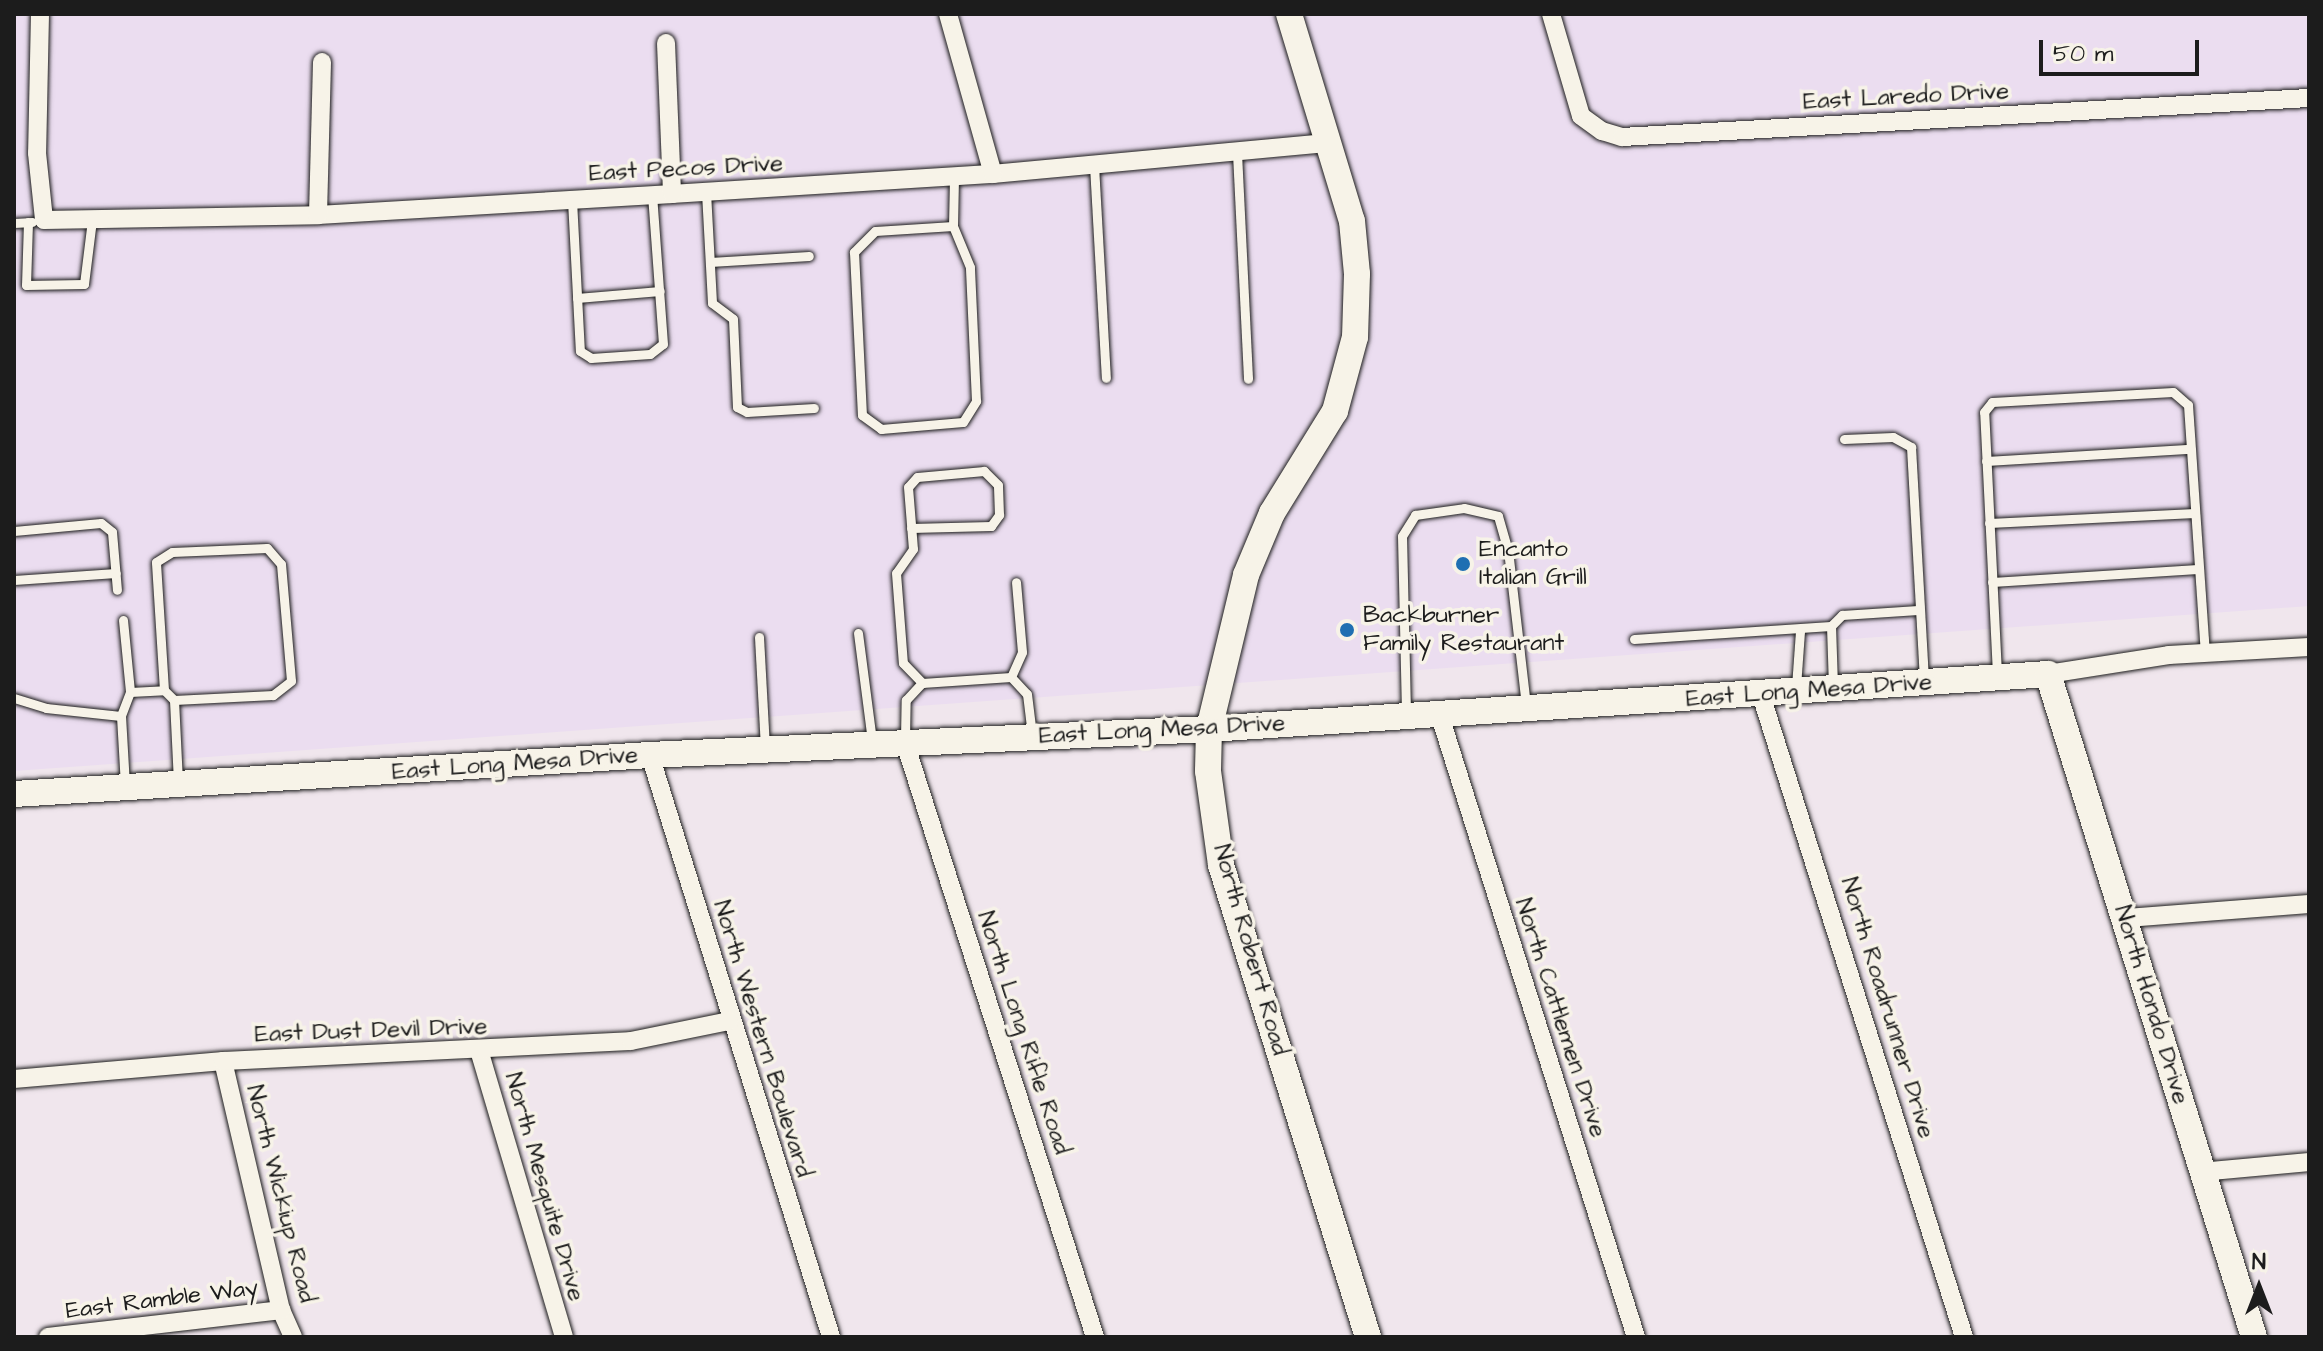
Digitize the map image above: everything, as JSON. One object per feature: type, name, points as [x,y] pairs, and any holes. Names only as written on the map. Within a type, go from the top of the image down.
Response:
[{"type":"street","points":[[36,221],[40,14]]},
{"type":"street","points":[[948,14],[993,174]]},
{"type":"street","name":"North Robert Road","points":[[1289,14],[1352,221],[1357,274],[1355,337],[1335,411],[1272,513],[1246,575],[1209,729],[1208,771],[1221,865],[1368,1337]]},
{"type":"street","name":"East Laredo Drive","points":[[1551,14],[1581,116],[1602,131],[1622,137],[2309,98]]},
{"type":"street","points":[[666,43],[672,194]]},
{"type":"street","points":[[318,215],[322,62]]},
{"type":"street","name":"East Pecos Drive","points":[[36,221],[318,215],[706,192],[993,174],[1329,143]]},
{"type":"street","name":"East Long Mesa Drive","points":[[14,794],[650,755],[1209,729],[1795,693],[2048,674],[2205,652],[2309,647]]},
{"type":"street","name":"North Hondo Drive","points":[[2048,674],[2254,1337]]},
{"type":"street","name":"North Roadrunner Drive","points":[[1761,695],[1964,1337]]},
{"type":"street","name":"North Cattlemen Drive","points":[[1439,713],[1636,1337]]},
{"type":"street","name":"North Long Rifle Road","points":[[905,743],[1095,1337]]},
{"type":"street","name":"North Western Boulevard","points":[[650,755],[729,1021],[831,1337]]},
{"type":"street","points":[[2126,918],[2309,904]]},
{"type":"street","name":"East Dust Devil Drive","points":[[14,1079],[223,1061],[631,1041],[729,1021]]},
{"type":"street","name":"North Mesquite Drive","points":[[479,1050],[564,1337]]},
{"type":"street","name":"North Wickiup Road","points":[[223,1061],[281,1310],[293,1337]]},
{"type":"street","points":[[2201,1172],[2309,1162]]},
{"type":"street","name":"East Ramble Way","points":[[48,1337],[281,1310]]},
{"type":"lane","points":[[1237,153],[1248,379]]},
{"type":"lane","points":[[1094,165],[1106,378]]},
{"type":"lane","points":[[953,226],[875,231],[854,252],[862,415],[881,429],[963,422],[976,401],[970,267],[953,226],[954,177]]},
{"type":"lane","points":[[706,192],[712,303],[733,319],[737,407],[747,412],[814,408]]},
{"type":"lane","points":[[572,200],[580,351],[591,358],[650,354],[663,344],[652,195]]},
{"type":"lane","points":[[14,223],[36,221],[26,285],[84,284],[92,220]]},
{"type":"lane","points":[[710,262],[809,256]]},
{"type":"lane","points":[[577,298],[660,291]]},
{"type":"lane","points":[[1998,678],[1984,412],[1992,402],[2173,392],[2188,405],[2205,652]]},
{"type":"lane","points":[[1844,439],[1893,437],[1911,447],[1924,683]]},
{"type":"lane","points":[[1986,461],[2191,449]]},
{"type":"lane","points":[[911,528],[991,526],[999,515],[998,485],[984,471],[917,477],[908,487],[911,528],[913,549],[896,573],[903,663],[922,683]]},
{"type":"lane","points":[[1406,715],[1402,536],[1415,515],[1464,508],[1498,516],[1508,550],[1526,708]]},
{"type":"lane","points":[[1989,523],[2195,513]]},
{"type":"lane","points":[[14,531],[101,523],[112,532],[117,590]]},
{"type":"lane","points":[[174,700],[273,695],[291,681],[281,564],[267,548],[172,552],[156,562],[164,690],[174,700],[178,786]]},
{"type":"lane","points":[[1992,582],[2198,569]]},
{"type":"lane","points":[[14,580],[116,573]]},
{"type":"lane","points":[[1011,677],[1022,652],[1016,582]]},
{"type":"lane","points":[[1634,639],[1800,631],[1831,626],[1842,615],[1918,610]]},
{"type":"lane","points":[[123,620],[130,692],[121,716],[125,788]]},
{"type":"lane","points":[[1831,626],[1833,690]]},
{"type":"lane","points":[[1795,693],[1800,631]]},
{"type":"lane","points":[[858,633],[872,744]]},
{"type":"lane","points":[[759,637],[765,750]]},
{"type":"lane","points":[[905,743],[906,700],[922,683],[1011,677]]},
{"type":"lane","points":[[1011,677],[1027,694],[1032,737]]},
{"type":"lane","points":[[130,692],[164,690]]},
{"type":"lane","points":[[14,698],[46,708],[121,716]]},
{"type":"shaded area","points":[[14,14],[2309,14],[2309,606],[14,771]]},
{"type":"place","name":"Encanto Italian Grill","points":[[1463,564]]},
{"type":"place","name":"Backburner Family Restaurant","points":[[1347,630]]}]
